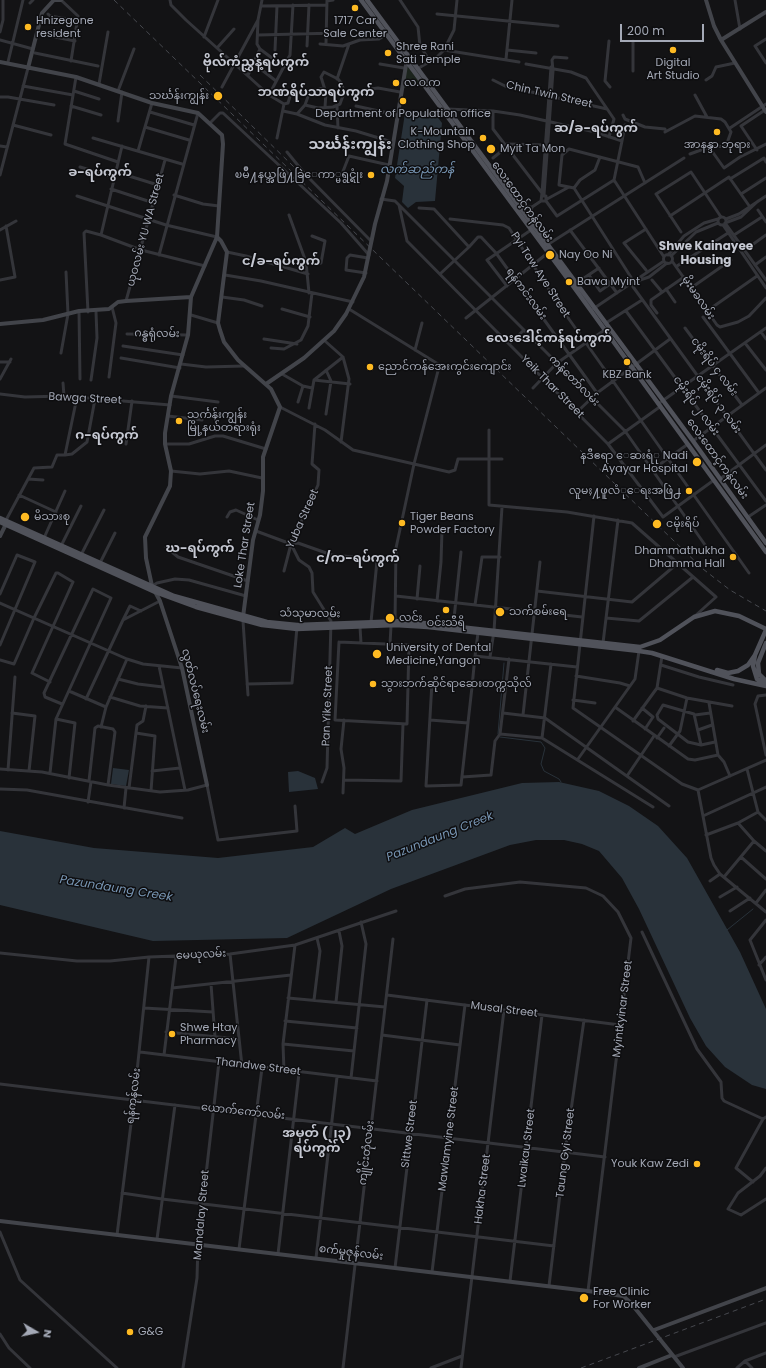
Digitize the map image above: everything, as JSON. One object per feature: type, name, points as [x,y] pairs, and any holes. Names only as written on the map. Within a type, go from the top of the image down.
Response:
[{"type":"main road","name":"လေးထောင့်ကန်လမ်း","points":[[365,1],[512,199],[520,206],[531,230],[546,245]]},
{"type":"main road","name":"လေးထောင့်ကန်လမ်း","points":[[512,199],[514,207],[525,218],[574,284],[608,325],[659,405],[688,444],[720,479],[766,543]]},
{"type":"main road","name":"လေးထောင့်ကန်လမ်း","points":[[574,284],[590,311],[604,330],[664,402],[693,441],[714,480],[766,552]]},
{"type":"main road","points":[[688,444],[693,441]]},
{"type":"main road","name":"သံသုမာလမ်း","points":[[0,518],[5,522],[156,592],[196,607],[243,619]]},
{"type":"main road","name":"သံသုမာလမ်း","points":[[99,565],[180,598],[262,625],[297,627],[360,627],[371,625]]},
{"type":"main road","name":"သံသုမာလမ်း","points":[[639,649],[660,640],[694,617],[714,611],[725,612],[766,630]]},
{"type":"main road","name":"သံသုမာလမ်း","points":[[331,627],[394,624],[453,628],[639,649],[693,666]]},
{"type":"main road","name":"သံသုမာလမ်း","points":[[453,628],[494,633]]},
{"type":"main road","points":[[766,630],[753,666],[757,679],[766,685]]},
{"type":"main road","points":[[693,666],[728,673],[738,671],[748,665],[757,656],[766,643]]},
{"type":"main road","points":[[757,656],[758,669],[766,681]]},
{"type":"main road","points":[[693,666],[734,679],[766,685]]},
{"type":"street","points":[[0,32],[3,20],[2,0]]},
{"type":"street","points":[[8,62],[23,0]]},
{"type":"street","points":[[0,175],[2,160],[13,125],[42,13],[54,0],[61,0],[78,15],[79,21],[71,61]]},
{"type":"street","points":[[170,0],[171,5],[204,37],[248,75],[268,95],[284,104]]},
{"type":"street","points":[[204,37],[218,0]]},
{"type":"street","points":[[262,0],[258,20],[257,44],[260,50],[284,67]]},
{"type":"street","points":[[261,6],[309,5],[333,0]]},
{"type":"street","points":[[400,0],[418,27],[420,46],[430,61]]},
{"type":"street","points":[[416,70],[444,50],[454,30],[457,0]]},
{"type":"street","points":[[506,59],[512,0]]},
{"type":"street","points":[[706,0],[714,26],[721,40],[734,63],[764,105],[766,111],[741,126],[757,150]]},
{"type":"street","points":[[735,0],[740,29]]},
{"type":"street","points":[[326,43],[325,33],[327,2]]},
{"type":"street","points":[[268,95],[290,55],[293,5]]},
{"type":"street","points":[[307,46],[309,5]]},
{"type":"street","points":[[275,50],[277,6]]},
{"type":"street","points":[[721,40],[766,12]]},
{"type":"street","points":[[48,14],[50,16],[79,21]]},
{"type":"street","points":[[437,14],[558,26]]},
{"type":"street","points":[[222,87],[258,20]]},
{"type":"street","points":[[218,48],[234,29]]},
{"type":"street","points":[[99,84],[108,32]]},
{"type":"street","points":[[258,35],[337,33]]},
{"type":"street","points":[[40,34],[75,41]]},
{"type":"street","points":[[320,44],[326,43],[343,46],[360,40],[379,39],[389,34]]},
{"type":"street","points":[[766,39],[755,46],[766,63]]},
{"type":"street","points":[[0,40],[33,49]]},
{"type":"street","points":[[609,41],[605,81],[610,87]]},
{"type":"street","points":[[633,41],[633,71]]},
{"type":"street","points":[[337,79],[348,44]]},
{"type":"street","points":[[118,121],[120,92],[134,49]]},
{"type":"street","points":[[248,75],[260,50]]},
{"type":"street","points":[[444,50],[519,62]]},
{"type":"street","points":[[507,50],[536,53]]},
{"type":"street","points":[[35,53],[98,66]]},
{"type":"street","points":[[266,384],[282,374],[325,340],[351,310],[366,273],[371,241],[389,165],[404,68],[407,58]]},
{"type":"street","points":[[541,201],[543,195],[552,58],[567,58]]},
{"type":"street","points":[[0,62],[8,62],[28,68],[76,77],[152,103],[198,113],[222,135],[223,144],[217,237],[191,297],[188,334],[168,416],[165,444],[171,471],[170,486],[145,537],[146,558],[152,586],[157,583],[185,579],[246,596]]},
{"type":"street","points":[[254,63],[276,81]]},
{"type":"street","points":[[706,80],[712,76],[716,67],[734,63]]},
{"type":"street","points":[[380,64],[404,68]]},
{"type":"street","points":[[526,64],[552,68],[586,78],[614,121],[609,137]]},
{"type":"street","points":[[325,107],[324,88],[320,77],[324,72],[337,79],[344,89],[342,99],[337,106],[338,128]]},
{"type":"street","points":[[76,77],[65,144],[118,162]]},
{"type":"street","name":"Chin Twin Street","points":[[493,80],[505,86],[607,109]]},
{"type":"street","points":[[284,104],[288,103],[294,83]]},
{"type":"street","points":[[23,86],[73,93],[99,99]]},
{"type":"street","points":[[297,114],[305,105],[310,91],[324,88]]},
{"type":"street","points":[[362,90],[378,88],[400,92]]},
{"type":"street","points":[[696,95],[707,117]]},
{"type":"street","points":[[0,97],[20,99],[54,106]]},
{"type":"street","points":[[138,151],[152,103]]},
{"type":"street","points":[[277,138],[284,104]]},
{"type":"street","points":[[305,105],[318,108],[337,106]]},
{"type":"street","points":[[730,128],[764,105]]},
{"type":"street","points":[[72,106],[101,115]]},
{"type":"street","points":[[356,106],[397,115]]},
{"type":"street","points":[[446,110],[493,111],[548,121],[622,141]]},
{"type":"street","points":[[283,111],[297,114],[325,125],[392,142]]},
{"type":"street","points":[[493,111],[492,127],[507,145],[557,216],[614,180]]},
{"type":"street","points":[[150,112],[194,125]]},
{"type":"street","points":[[160,255],[166,225],[182,164],[198,113]]},
{"type":"street","points":[[210,123],[220,113],[223,113],[341,223],[369,257]]},
{"type":"street","points":[[623,115],[625,119],[645,127],[665,130],[693,116],[721,119],[730,128],[730,136],[726,146],[709,148],[690,154]]},
{"type":"street","points":[[543,195],[545,145],[548,121]]},
{"type":"street","points":[[13,125],[51,135]]},
{"type":"street","points":[[625,125],[614,180],[664,257],[665,262]]},
{"type":"street","points":[[145,127],[189,140]]},
{"type":"street","points":[[93,138],[182,164]]},
{"type":"street","points":[[709,148],[724,168],[740,157],[757,150],[766,144]]},
{"type":"street","points":[[493,158],[507,145],[545,145]]},
{"type":"street","points":[[0,146],[7,147]]},
{"type":"street","points":[[100,235],[122,146]]},
{"type":"street","points":[[634,282],[591,217],[574,188],[559,185],[562,155],[564,151],[570,149],[639,167],[646,183]]},
{"type":"street","points":[[287,152],[304,174],[371,241]]},
{"type":"street","points":[[342,174],[349,156],[389,165]]},
{"type":"street","points":[[574,188],[580,180],[595,170],[600,157]]},
{"type":"street","points":[[546,245],[684,158]]},
{"type":"street","points":[[670,216],[764,158],[766,162]]},
{"type":"street","name":"ယုဝလမ်း YU WA Street","points":[[126,301],[165,160]]},
{"type":"street","points":[[80,167],[114,177]]},
{"type":"street","points":[[116,172],[158,185]]},
{"type":"street","points":[[681,232],[656,194],[692,172],[706,193],[719,220],[734,235],[766,279]]},
{"type":"street","points":[[730,178],[750,206]]},
{"type":"street","points":[[741,194],[766,178]]},
{"type":"street","points":[[525,218],[531,212],[532,208],[541,201],[547,200],[569,187]]},
{"type":"street","points":[[111,189],[154,203]]},
{"type":"street","points":[[77,196],[166,225],[217,237],[221,241],[227,252],[218,322],[224,342],[244,366],[266,384],[277,398],[280,407],[315,424],[353,450],[449,472],[455,470],[458,459],[502,459]]},
{"type":"street","points":[[174,196],[203,204],[219,206]]},
{"type":"street","name":"ကန်တော်လမ်း","points":[[381,198],[395,201],[399,204],[625,431],[710,552]]},
{"type":"street","points":[[664,257],[670,255],[696,232],[719,220],[739,214],[765,198]]},
{"type":"street","points":[[724,224],[741,217],[758,201]]},
{"type":"street","name":"Yeik Thar Street","points":[[399,204],[407,241],[608,444],[663,517],[678,506]]},
{"type":"street","points":[[514,207],[520,206],[532,208]]},
{"type":"street","points":[[419,208],[434,209],[469,247],[440,274]]},
{"type":"street","points":[[758,210],[766,222]]},
{"type":"street","points":[[271,348],[284,349],[298,344],[305,335],[310,316],[310,293],[306,262],[289,215]]},
{"type":"street","points":[[734,235],[762,216]]},
{"type":"street","name":"Pyi Taw Aye Street","points":[[450,219],[507,226],[586,343],[749,573]]},
{"type":"street","points":[[726,219],[724,224],[728,233],[766,288]]},
{"type":"street","points":[[0,230],[16,221]]},
{"type":"street","points":[[0,280],[15,276],[6,226]]},
{"type":"street","points":[[646,229],[624,243],[646,270]]},
{"type":"street","points":[[507,286],[487,260],[531,230]]},
{"type":"street","points":[[570,230],[617,293]]},
{"type":"street","points":[[88,312],[84,233],[86,232],[100,235],[141,250],[205,266]]},
{"type":"street","points":[[677,266],[728,233]]},
{"type":"street","points":[[745,250],[766,235]]},
{"type":"street","points":[[306,262],[319,264],[321,262],[325,240],[312,236]]},
{"type":"street","name":"ရန်ကင်းလမ်း","points":[[469,247],[480,237],[496,253],[597,393]]},
{"type":"street","points":[[227,252],[308,274]]},
{"type":"street","points":[[466,318],[550,252]]},
{"type":"street","points":[[366,273],[346,270],[347,258],[350,255],[369,257]]},
{"type":"street","points":[[590,311],[665,262],[672,261],[670,255]]},
{"type":"street","points":[[755,265],[766,257]]},
{"type":"street","points":[[692,288],[731,260]]},
{"type":"street","name":"မိုးမခလမ်း","points":[[672,261],[677,266],[717,325],[720,327],[749,316],[766,298]]},
{"type":"street","points":[[574,284],[598,268]]},
{"type":"street","points":[[61,353],[68,314],[66,272]]},
{"type":"street","points":[[225,275],[261,281],[353,302]]},
{"type":"street","points":[[589,275],[600,291],[610,284]]},
{"type":"street","points":[[707,311],[757,276]]},
{"type":"street","points":[[657,312],[651,305],[651,300],[684,277]]},
{"type":"street","points":[[652,280],[662,292]]},
{"type":"street","name":"ငမိုးရိပ် ၃ လမ်း","points":[[631,284],[766,470]]},
{"type":"street","points":[[666,289],[675,302]]},
{"type":"street","points":[[0,324],[43,320],[79,312],[109,310],[118,302],[191,297]]},
{"type":"street","points":[[222,297],[244,300],[262,306]]},
{"type":"street","points":[[533,388],[557,363],[604,330],[608,325],[642,300]]},
{"type":"street","points":[[109,377],[116,323],[112,307]]},
{"type":"street","points":[[282,309],[310,316]]},
{"type":"street","points":[[351,310],[438,364],[439,367],[414,464],[396,548],[396,596],[394,624],[390,644]]},
{"type":"street","name":"ငမိုးရိပ် ၂ လမ်း","points":[[626,311],[766,501]]},
{"type":"street","points":[[79,312],[80,379]]},
{"type":"street","points":[[91,380],[97,338],[96,312]]},
{"type":"street","points":[[190,315],[218,322]]},
{"type":"street","points":[[704,317],[759,393]]},
{"type":"street","points":[[415,350],[422,323]]},
{"type":"street","name":"ငမိုးရိပ် ၄ လမ်း","points":[[685,328],[742,405]]},
{"type":"street","points":[[608,444],[664,402],[682,386],[766,328]]},
{"type":"street","points":[[509,344],[524,330]]},
{"type":"street","points":[[761,332],[766,339]]},
{"type":"street","name":"ဂန္ဓရုံလမ်း","points":[[126,334],[188,334]]},
{"type":"street","points":[[264,339],[298,344]]},
{"type":"street","points":[[577,412],[597,393],[614,382],[670,339]]},
{"type":"street","points":[[325,340],[343,357],[350,384],[341,442]]},
{"type":"street","points":[[745,343],[766,370]]},
{"type":"street","points":[[123,346],[183,355]]},
{"type":"street","points":[[309,408],[314,380],[343,357]]},
{"type":"street","points":[[121,358],[180,366],[244,366]]},
{"type":"street","points":[[0,362],[10,361],[0,380]]},
{"type":"street","points":[[326,370],[330,381],[326,414]]},
{"type":"street","points":[[282,374],[303,386],[312,388]]},
{"type":"street","points":[[314,380],[350,384]]},
{"type":"street","points":[[63,383],[64,396]]},
{"type":"street","points":[[298,402],[303,386]]},
{"type":"street","points":[[693,441],[766,388]]},
{"type":"street","name":"Bawga Street","points":[[0,394],[25,397],[64,396],[170,405]]},
{"type":"street","points":[[172,396],[218,402]]},
{"type":"street","points":[[64,455],[77,397]]},
{"type":"street","points":[[0,536],[5,522],[34,468],[52,467],[57,455],[72,454],[87,442],[95,399]]},
{"type":"street","points":[[126,444],[132,402]]},
{"type":"street","name":"Loke Thar Street","points":[[243,619],[263,491],[263,458],[280,407]]},
{"type":"street","points":[[168,416],[202,420]]},
{"type":"street","name":"Yuba Street","points":[[284,571],[291,544],[318,485],[319,470],[312,464],[315,424]]},
{"type":"street","points":[[489,430],[488,454],[490,459],[488,504],[491,506],[594,516],[632,523],[716,597],[694,617]]},
{"type":"street","points":[[165,444],[189,444],[210,436],[223,436],[266,449]]},
{"type":"street","points":[[652,470],[688,444]]},
{"type":"street","points":[[720,479],[766,445]]},
{"type":"street","points":[[171,471],[200,474],[229,471],[262,478]]},
{"type":"street","points":[[28,479],[43,480]]},
{"type":"street","points":[[678,506],[714,480]]},
{"type":"street","points":[[43,540],[65,491]]},
{"type":"street","points":[[19,495],[56,512]]},
{"type":"street","points":[[748,517],[766,505]]},
{"type":"street","points":[[61,548],[81,506]]},
{"type":"street","points":[[490,657],[496,608],[502,507]]},
{"type":"street","points":[[80,556],[104,510]]},
{"type":"street","points":[[227,517],[230,512],[236,510],[258,520]]},
{"type":"street","points":[[594,516],[573,700],[574,709],[682,784],[698,790],[766,760]]},
{"type":"street","points":[[603,646],[618,520]]},
{"type":"street","points":[[437,601],[441,562],[442,530]]},
{"type":"street","points":[[256,531],[291,544],[298,543],[332,555],[396,561]]},
{"type":"street","points":[[99,565],[115,533]]},
{"type":"street","points":[[291,544],[299,560],[309,567],[312,572],[313,592],[329,616],[331,627]]},
{"type":"street","points":[[166,547],[175,554],[248,581]]},
{"type":"street","points":[[453,628],[461,552]]},
{"type":"street","points":[[0,594],[18,555],[36,563],[0,645]]},
{"type":"street","points":[[475,605],[482,557],[500,557]]},
{"type":"street","points":[[371,625],[377,560]]},
{"type":"street","points":[[523,715],[540,562]]},
{"type":"street","points":[[537,591],[632,602],[678,563]]},
{"type":"street","points":[[417,598],[420,566]]},
{"type":"street","points":[[0,660],[13,665],[34,618],[57,573],[73,581],[32,673],[50,682]]},
{"type":"street","points":[[606,618],[639,621],[693,577]]},
{"type":"street","name":"လွတ်လပ်ရေးလမ်း","points":[[152,586],[160,602],[182,668],[207,785]]},
{"type":"street","points":[[50,773],[56,719],[111,598],[93,589],[44,695],[62,704]]},
{"type":"street","points":[[396,596],[582,617]]},
{"type":"street","points":[[123,620],[160,602]]},
{"type":"street","points":[[0,603],[127,659],[159,666],[182,668]]},
{"type":"street","points":[[86,699],[130,606],[141,611]]},
{"type":"street","points":[[243,619],[248,695]]},
{"type":"street","points":[[247,684],[292,683],[297,627]]},
{"type":"street","name":"Pan Yike Street","points":[[322,782],[327,768],[331,627]]},
{"type":"street","points":[[360,627],[361,643]]},
{"type":"street","points":[[472,686],[432,682],[426,786],[461,785],[472,686],[475,656],[478,632]]},
{"type":"street","points":[[344,780],[401,781],[404,724],[407,724],[410,645],[339,642],[335,720],[404,724]]},
{"type":"street","points":[[578,759],[635,679],[639,649]]},
{"type":"street","points":[[475,656],[577,667]]},
{"type":"street","points":[[633,721],[657,688],[662,656]]},
{"type":"street","points":[[101,727],[106,707],[127,659]]},
{"type":"street","points":[[462,777],[491,775],[495,741],[500,734],[509,659]]},
{"type":"street","points":[[542,738],[551,664]]},
{"type":"street","points":[[661,665],[733,685]]},
{"type":"street","points":[[159,666],[185,790]]},
{"type":"street","points":[[690,674],[693,666]]},
{"type":"street","points":[[576,676],[630,686]]},
{"type":"street","points":[[8,770],[15,677]]},
{"type":"street","points":[[118,679],[138,684],[163,687]]},
{"type":"street","points":[[657,688],[687,698],[732,706]]},
{"type":"street","points":[[69,691],[106,707]]},
{"type":"street","points":[[766,695],[758,696],[755,704],[766,755]]},
{"type":"street","points":[[110,698],[146,706],[168,708]]},
{"type":"street","points":[[669,746],[678,734],[687,698]]},
{"type":"street","points":[[573,700],[595,703]]},
{"type":"street","points":[[709,703],[718,755],[724,762],[730,776]]},
{"type":"street","points":[[710,712],[694,715],[665,704],[657,715],[658,719],[689,743],[701,745],[715,742]]},
{"type":"street","points":[[124,808],[137,725],[143,721],[146,706]]},
{"type":"street","points":[[615,707],[688,759],[695,760],[718,755]]},
{"type":"street","points":[[642,708],[653,717],[645,729]]},
{"type":"street","points":[[12,713],[35,715],[29,771]]},
{"type":"street","points":[[503,713],[545,718],[669,806]]},
{"type":"street","points":[[694,715],[701,745]]},
{"type":"street","points":[[56,719],[75,722],[69,778]]},
{"type":"street","points":[[343,793],[344,780],[341,749],[344,720]]},
{"type":"street","points":[[430,720],[468,722]]},
{"type":"street","points":[[698,730],[712,725]]},
{"type":"street","points":[[88,802],[96,727],[115,730],[108,785]]},
{"type":"street","points":[[627,776],[664,728]]},
{"type":"street","points":[[136,733],[155,736],[151,791]]},
{"type":"street","points":[[500,734],[542,738],[653,807]]},
{"type":"street","points":[[152,771],[180,768]]},
{"type":"street","points":[[0,769],[50,773],[90,782],[151,791],[185,790],[207,785],[218,840],[297,831],[295,806]]},
{"type":"street","points":[[747,769],[758,812],[766,820]]},
{"type":"street","points":[[703,816],[766,787]]},
{"type":"street","points":[[0,789],[27,790],[182,818]]},
{"type":"street","points":[[698,790],[711,858],[720,874],[766,912]]},
{"type":"street","points":[[706,835],[738,823],[758,812]]},
{"type":"street","points":[[738,823],[754,841],[766,851]]},
{"type":"street","points":[[724,877],[754,841]]},
{"type":"street","points":[[741,857],[766,878]]},
{"type":"street","points":[[710,881],[720,874]]},
{"type":"street","name":"Myintkyinar Street","points":[[445,896],[465,889],[520,882],[586,888],[603,896],[618,912],[631,938],[588,1291]]},
{"type":"street","points":[[720,897],[737,887]]},
{"type":"street","points":[[756,903],[766,890]]},
{"type":"street","points":[[730,911],[750,898]]},
{"type":"street","name":"မေယုလမ်း","points":[[0,953],[77,961],[110,961],[149,956],[176,957],[230,954],[295,945],[396,911]]},
{"type":"street","points":[[766,920],[750,940],[766,980]]},
{"type":"street","points":[[351,1078],[366,944],[361,922]]},
{"type":"street","points":[[336,1002],[342,946],[339,930]]},
{"type":"street","points":[[642,932],[697,1049],[721,1082],[722,1098],[724,1101],[764,1118],[736,1168],[753,1182]]},
{"type":"street","points":[[314,1000],[320,951],[317,938]]},
{"type":"street","name":"ကျိုင်းတုံလမ်း","points":[[343,1368],[354,1263],[393,939]]},
{"type":"street","points":[[284,1071],[283,1044],[285,1021],[295,945]]},
{"type":"street","points":[[230,954],[242,1066]]},
{"type":"street","name":"ရန်ကုန်လမ်း","points":[[117,1235],[140,1052],[149,956]]},
{"type":"street","points":[[164,1055],[176,957]]},
{"type":"street","points":[[759,965],[766,957]]},
{"type":"street","points":[[172,988],[291,975]]},
{"type":"street","points":[[211,984],[214,1037]]},
{"type":"street","name":"Musal Street","points":[[387,995],[620,1025]]},
{"type":"street","points":[[288,998],[385,1007]]},
{"type":"street","name":"Sittwe Street","points":[[395,1268],[427,1000]]},
{"type":"street","name":"Mawlamyine Street","points":[[432,1272],[465,1005]]},
{"type":"street","points":[[144,1008],[213,1012]]},
{"type":"street","name":"Hakha Street","points":[[461,1368],[504,1010]]},
{"type":"street","name":"Lwaikau Street","points":[[510,1281],[542,1015]]},
{"type":"street","name":"Taung Gyi Street","points":[[549,1286],[565,1152],[584,1020]]},
{"type":"street","points":[[285,1021],[357,1028]]},
{"type":"street","points":[[166,1032],[239,1039]]},
{"type":"street","points":[[382,1035],[460,1045]]},
{"type":"street","points":[[283,1044],[354,1051]]},
{"type":"street","name":"Thandwe Street","points":[[140,1052],[299,1073],[377,1081]]},
{"type":"street","name":"Mandalay Street","points":[[183,1368],[197,1278],[198,1244],[202,1204],[219,1062]]},
{"type":"street","points":[[239,1249],[262,1068]]},
{"type":"street","points":[[278,1254],[299,1073]]},
{"type":"street","points":[[316,1258],[337,1077]]},
{"type":"street","name":"ယောက်ကော်လမ်း","points":[[0,1084],[294,1118],[605,1157]]},
{"type":"street","points":[[158,1239],[175,1105]]},
{"type":"street","points":[[766,1168],[753,1182],[738,1193],[728,1209],[741,1215],[766,1199]]},
{"type":"street","points":[[122,1193],[554,1246]]},
{"type":"street","name":"စက်မှုဇုန်လမ်း","points":[[0,1221],[510,1281],[588,1291],[626,1298],[654,1330],[683,1368]]},
{"type":"street","points":[[0,1232],[20,1280],[117,1368]]},
{"type":"street","points":[[654,1330],[766,1288]]},
{"type":"street","points":[[639,1368],[766,1323]]},
{"type":"street","points":[[0,1334],[9,1348],[30,1368]]},
{"type":"street","points":[[737,1368],[745,1361],[766,1353]]},
{"type":"street","points":[[431,1368],[462,1356]]},
{"type":"street","points":[[745,1361],[752,1368]]},
{"type":"shaded area","points":[[406,64],[420,83],[401,89]]},
{"type":"water","name":"လက်ဆည်ကန်","points":[[433,111],[442,123],[435,201],[416,202],[408,208],[402,202],[404,186],[395,178],[405,113]]},
{"type":"water","points":[[113,768],[129,770],[126,786],[111,784]]},
{"type":"water","points":[[298,771],[315,778],[318,789],[289,792],[288,772]]},
{"type":"water","name":"Pazundaung Creek","points":[[559,782],[599,791],[629,806],[658,826],[687,858],[740,952],[766,1009],[766,1089],[752,1085],[725,1067],[706,1046],[690,1018],[639,909],[622,878],[599,851],[582,844],[564,840],[536,840],[510,845],[391,889],[287,938],[153,941],[0,905],[0,831],[94,848],[218,858],[313,847],[345,828],[355,834],[412,810],[522,783]]},
{"type":"waterway","points":[[498,734],[504,663]]},
{"type":"waterway","points":[[500,737],[541,742],[545,748],[541,764],[544,771],[559,779],[561,782]]},
{"type":"waterway","points":[[727,930],[753,909]]},
{"type":"railway","points":[[114,0],[703,569],[730,590],[766,611]]},
{"type":"railway","points":[[200,75],[295,168]]},
{"type":"railway","points":[[581,1368],[766,1299]]},
{"type":"place","name":"1717 Car Sale Center","points":[[355,8]]},
{"type":"place","name":"Hnizegone resident","points":[[28,27]]},
{"type":"place","name":"Digital Art Studio","points":[[673,50]]},
{"type":"place","name":"Shree Rani Sati Temple","points":[[388,53]]},
{"type":"place","name":"လ.၀.က","points":[[396,83]]},
{"type":"place","name":"သင်္ဃန်းကျွန်း","points":[[218,96]]},
{"type":"place","name":"Department of Population office","points":[[403,101]]},
{"type":"place","name":"အာနန္ဒာ ဘုရား","points":[[717,132]]},
{"type":"place","name":"K-Mountain Clothing Shop","points":[[483,138]]},
{"type":"place","name":"Myit Ta Mon","points":[[491,149]]},
{"type":"place","name":"ၿမိဳ႔နယ္အဖြဲ႔ခြဲေကာ္မရွင္ရုံး","points":[[371,175]]},
{"type":"place","name":"Nay Oo Ni","points":[[550,255]]},
{"type":"place","name":"Bawa Myint","points":[[569,282]]},
{"type":"place","name":"KBZ Bank","points":[[627,362]]},
{"type":"place","name":"ညောင်ကန်အေးကွင်းကျောင်း","points":[[370,367]]},
{"type":"place","name":"သင်္ကန်းကျွန်း မြို့နယ်တရားရုံး","points":[[179,421]]},
{"type":"place","name":"နဒီဧရာ ေဆးရံု Nadi Ayayar Hospital","points":[[697,462]]},
{"type":"place","name":"လူမႈ႔ဖူလံုေရးအဖြဲ႕","points":[[689,491]]},
{"type":"place","name":"မိသားစု","points":[[25,517]]},
{"type":"place","name":"Tiger Beans Powder Factory","points":[[402,523]]},
{"type":"place","name":"ငမိုးရိပ်","points":[[657,524]]},
{"type":"place","name":"Dhammathukha Dhamma Hall","points":[[733,557]]},
{"type":"place","name":"ဝင်းသီရိ","points":[[446,610]]},
{"type":"place","name":"သက်စမ်းရေ","points":[[500,612]]},
{"type":"place","name":"လင်း","points":[[390,618]]},
{"type":"place","name":"University of Dental Medicine,Yangon","points":[[377,654]]},
{"type":"place","name":"သွားဘက်‌ဆိုင်ရာဆေးတက္ကသိုလ်","points":[[373,684]]},
{"type":"place","name":"Shwe Htay Pharmacy","points":[[172,1034]]},
{"type":"place","name":"Youk Kaw Zedi","points":[[697,1164]]},
{"type":"place","name":"Free Clinic For Worker","points":[[584,1298]]},
{"type":"place","name":"G&G","points":[[130,1332]]},
{"type":"district","name":"ဗိုလ်ကံညွှန့်ရပ်ကွက်","points":[[256,63]]},
{"type":"district","name":"ဘဏ်ရိပ်သာရပ်ကွက်","points":[[316,93]]},
{"type":"district","name":"ဆ/ခ-ရပ်ကွက်","points":[[596,129]]},
{"type":"district","name":"သင်္ဃန်းကျွန်း","points":[[350,145]]},
{"type":"district","name":"ခ-ရပ်ကွက်","points":[[100,173]]},
{"type":"district","name":"Shwe Kainayee Housing","points":[[706,254]]},
{"type":"district","name":"င/ခ-ရပ်ကွက်","points":[[281,262]]},
{"type":"district","name":"လေးဒေါင့်ကန်ရပ်ကွက်","points":[[549,339]]},
{"type":"district","name":"ဂ-ရပ်ကွက်","points":[[107,436]]},
{"type":"district","name":"ဃ-ရပ်ကွက်","points":[[200,549]]},
{"type":"district","name":"င/က-ရပ်ကွက်","points":[[358,559]]},
{"type":"district","name":"အမှတ် (၂၃) ရပ်ကွက်","points":[[317,1142]]}]
